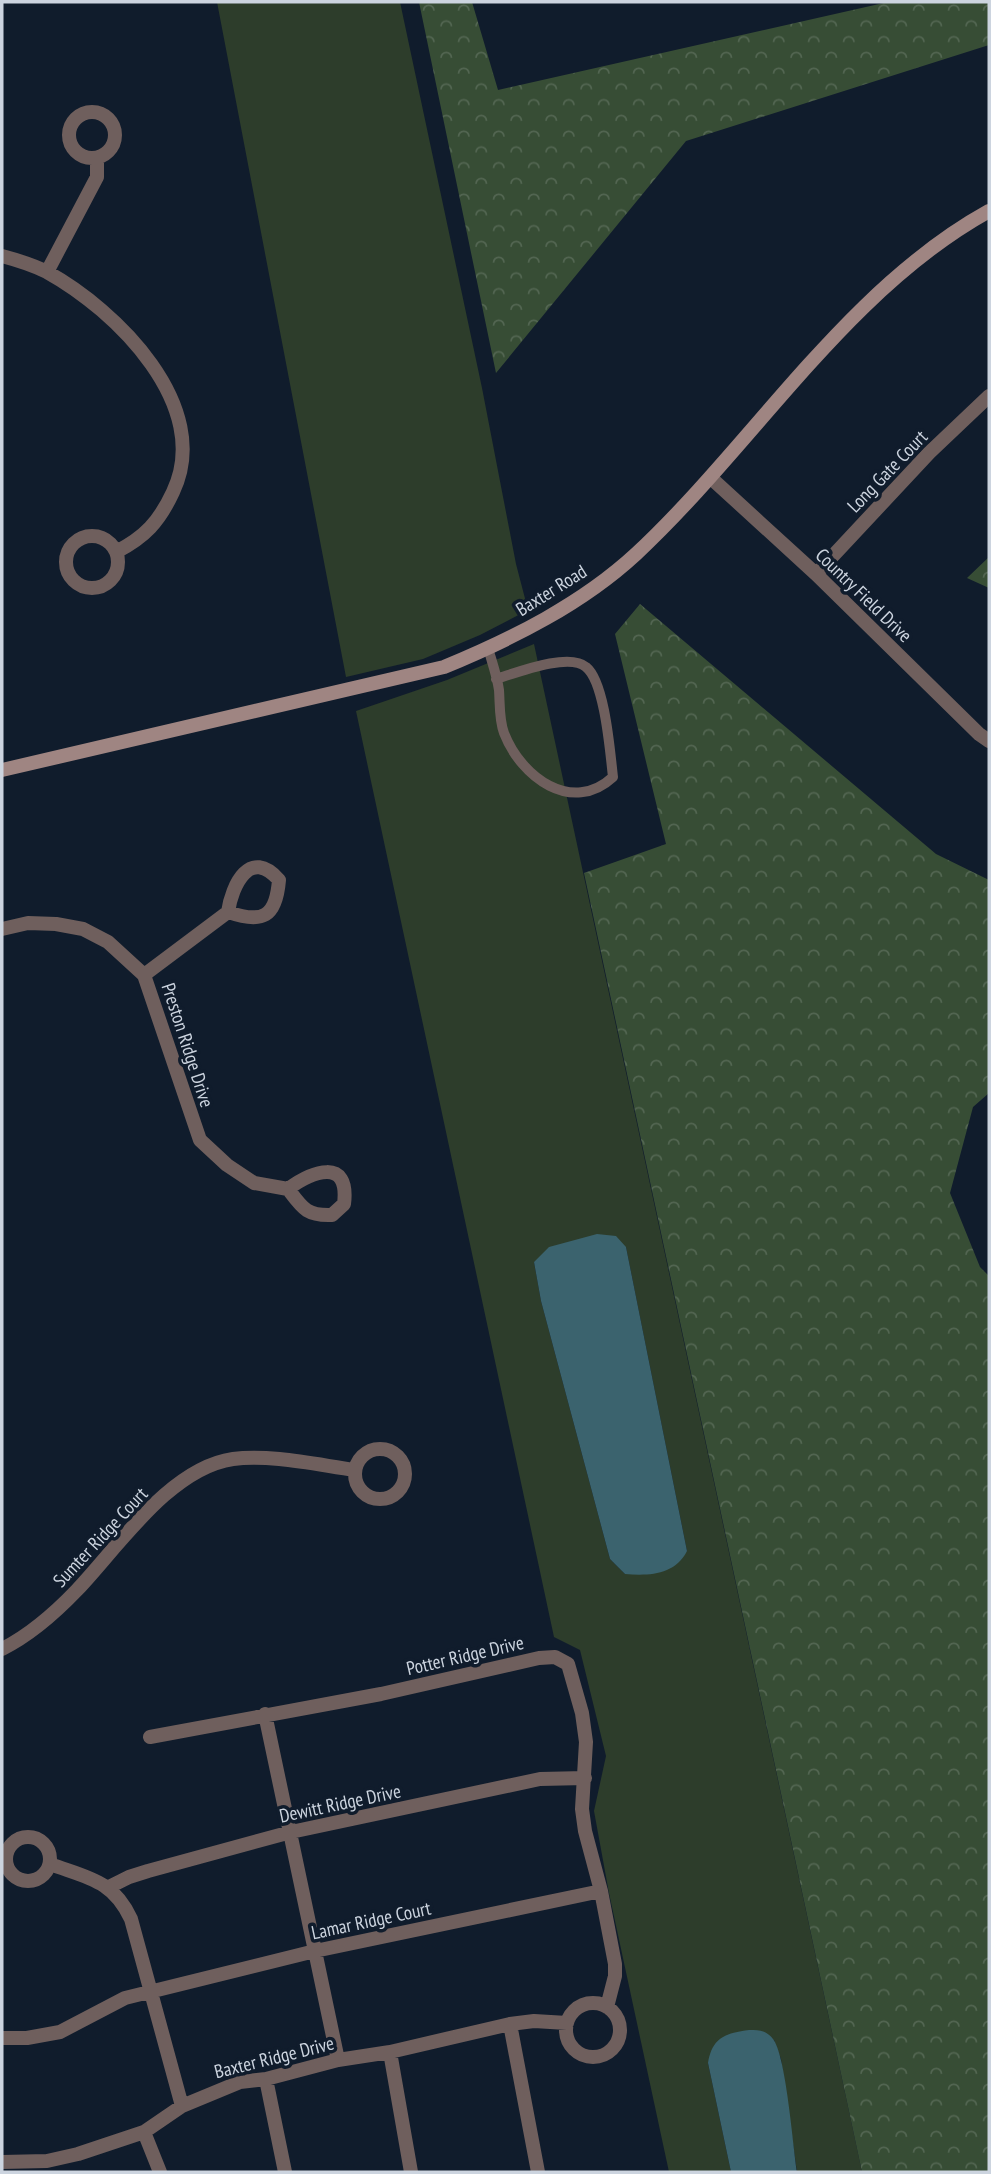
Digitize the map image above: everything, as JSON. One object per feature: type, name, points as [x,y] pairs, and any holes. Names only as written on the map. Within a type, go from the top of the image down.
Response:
[{"type":"main road","name":"Baxter Road","points":[[2,770],[444,667],[488,648],[569,604],[635,555],[711,478],[841,330],[908,267],[963,225],[989,211]]},
{"type":"street","points":[[47,272],[97,177],[97,158]]},
{"type":"street","points":[[2,256],[47,272],[100,307],[129,337],[162,379],[177,411],[183,450],[180,477],[158,522],[135,542],[116,552]]},
{"type":"street","name":"Long Gate Court","points":[[816,574],[929,453],[989,396]]},
{"type":"street","name":"Country Field Drive","points":[[711,478],[816,574],[989,741]]},
{"type":"street","points":[[145,975],[228,912]]},
{"type":"street","name":"Preston Ridge Drive","points":[[2,929],[28,923],[83,929],[108,942],[145,975],[200,1140],[227,1165],[254,1183],[288,1189]]},
{"type":"street","name":"Sumter Ridge Court","points":[[2,1649],[53,1614],[135,1525],[193,1474],[232,1460],[265,1459],[355,1470]]},
{"type":"street","name":"Potter Ridge Drive","points":[[150,1737],[381,1694],[522,1661],[555,1657],[568,1664],[582,1713],[586,1742],[582,1810],[615,1964],[615,1976],[607,2007]]},
{"type":"street","points":[[265,1714],[338,2060]]},
{"type":"street","name":"Dewitt Ridge Drive","points":[[109,1887],[148,1871],[291,1832],[540,1779],[585,1778]]},
{"type":"street","points":[[50,1864],[109,1887],[124,1902],[182,2106]]},
{"type":"street","name":"Lamar Ridge Court","points":[[2,2038],[27,2038],[60,2032],[125,1998],[315,1951],[601,1891]]},
{"type":"street","points":[[591,2003],[607,2007],[614,2013],[620,2030],[619,2039],[607,2054],[589,2058],[573,2049],[568,2041],[567,2023],[570,2015],[583,2005],[591,2003]]},
{"type":"street","name":"Baxter Ridge Drive","points":[[2,2162],[47,2167],[144,2132],[182,2106],[240,2082],[266,2079],[338,2060],[390,2052],[510,2024],[534,2021],[567,2023]]},
{"type":"street","points":[[510,2024],[538,2172]]},
{"type":"street","points":[[390,2052],[411,2172]]},
{"type":"street","points":[[266,2079],[285,2172]]},
{"type":"street","points":[[144,2132],[160,2172]]},
{"type":"lane","points":[[488,648],[496,679],[503,732],[515,754],[536,777],[549,787],[569,793],[588,792],[605,785],[613,777],[605,712],[593,676],[585,666],[571,662],[551,663],[496,679]]},
{"type":"shaded area","points":[[217,2],[400,2],[482,388],[516,564],[528,610],[480,635],[423,659],[346,677]]},
{"type":"shaded area","points":[[534,644],[862,2172],[797,2172],[781,2059],[774,2040],[708,2063],[731,2172],[669,2172],[594,1811],[606,1756],[580,1650],[554,1637],[356,711],[447,680]],"holes":[[[626,1247],[687,1551],[625,1574],[610,1559],[541,1301],[534,1262]]]},
{"type":"shaded area","points":[[597,1234],[616,1236],[626,1247],[687,1551],[676,1565],[652,1574],[625,1574],[610,1559],[541,1301],[534,1262],[549,1247]]},
{"type":"shaded area","points":[[749,2030],[768,2034],[778,2048],[797,2172],[731,2172],[708,2063],[716,2042],[727,2035]]},
{"type":"green space","points":[[419,2],[472,2],[498,90],[888,2],[989,2],[989,45],[686,141],[496,373]]},
{"type":"green space","points":[[989,557],[989,588],[967,578]]},
{"type":"green space","points":[[640,604],[936,854],[989,880],[989,1093],[973,1107],[950,1193],[980,1267],[989,1276],[989,2172],[862,2172],[584,873],[666,844],[615,634]]}]
